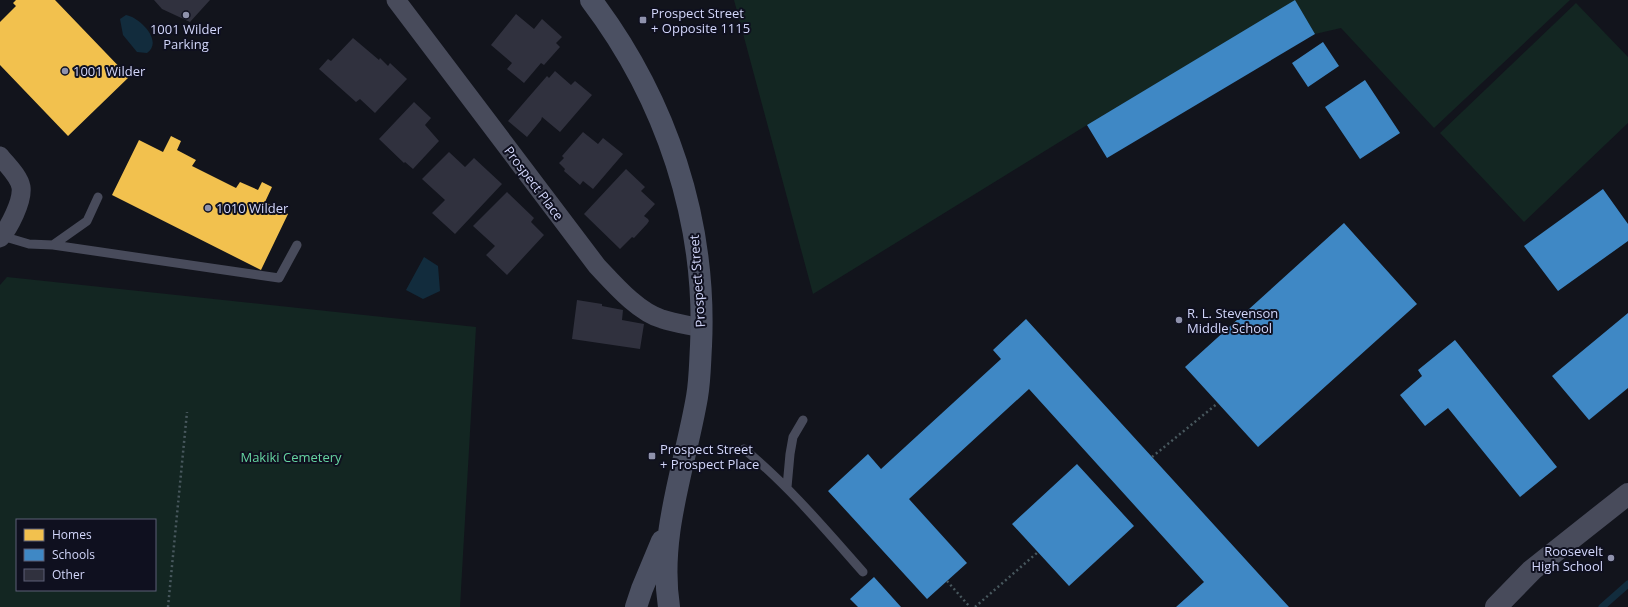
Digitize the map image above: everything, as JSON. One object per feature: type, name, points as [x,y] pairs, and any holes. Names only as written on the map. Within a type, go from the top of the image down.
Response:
[{"type":"main road","name":"Prospect Street","points":[[591,0],[625,49],[643,81],[673,151],[685,189],[699,268],[701,328],[698,394],[669,527],[665,560],[666,592],[669,607]]},
{"type":"main road","points":[[636,607],[642,589],[669,527]]},
{"type":"street","name":"Prospect Place","points":[[396,0],[597,266],[622,292],[645,310],[660,319],[701,328]]},
{"type":"street","points":[[0,156],[15,174],[21,187],[16,211],[1,237]]},
{"type":"street","points":[[1496,607],[1532,570],[1628,494]]},
{"type":"lane","points":[[53,245],[87,221],[98,197]]},
{"type":"lane","points":[[1,237],[29,244],[53,245],[279,278],[297,245]]},
{"type":"lane","points":[[787,487],[793,437],[803,420]]},
{"type":"lane","points":[[744,449],[770,470],[787,487],[863,572]]},
{"type":"path","points":[[1152,457],[1218,403]]},
{"type":"path","points":[[168,607],[187,412]]},
{"type":"path","points":[[976,607],[1038,552]]},
{"type":"path","points":[[947,581],[970,607]]},
{"type":"green space","points":[[734,0],[1570,0],[1434,128],[1341,28],[1315,34],[1295,1],[1087,125],[813,294]]},
{"type":"green space","points":[[1576,3],[1628,57],[1628,123],[1524,222],[1440,133]]},
{"type":"green space","name":"Makiki Cemetery","points":[[7,277],[476,327],[460,607],[0,607],[0,285]]},
{"type":"water","points":[[126,15],[137,20],[148,30],[153,42],[152,48],[147,53],[137,52],[123,35],[120,19]]},
{"type":"water","points":[[424,257],[438,266],[440,291],[423,299],[406,290]]},
{"type":"building: Homes","name":"1001 Wilder","points":[[16,0],[55,0],[129,77],[68,136],[0,65],[0,22],[16,6],[13,3]]},
{"type":"building: Homes","name":"1010 Wilder","points":[[171,136],[181,141],[177,150],[196,160],[192,166],[236,188],[240,182],[258,190],[262,182],[272,187],[265,202],[288,214],[261,270],[112,195],[139,140],[163,152]]},
{"type":"building: Schools","points":[[1295,0],[1315,34],[1107,158],[1087,125]]},
{"type":"building: Schools","points":[[1323,42],[1339,66],[1308,87],[1292,63]]},
{"type":"building: Schools","points":[[1365,80],[1400,133],[1360,159],[1325,107]]},
{"type":"building: Schools","points":[[1603,189],[1628,224],[1628,241],[1558,291],[1524,246]]},
{"type":"building: Schools","points":[[1344,223],[1417,304],[1258,447],[1185,367]]},
{"type":"building: Schools","points":[[1628,313],[1628,388],[1589,420],[1552,376]]},
{"type":"building: Schools","points":[[1026,319],[1289,607],[1176,607],[1204,582],[1029,389],[909,499],[967,563],[927,599],[828,491],[868,454],[881,469],[1001,359],[993,350]]},
{"type":"building: Schools","points":[[1455,340],[1557,467],[1520,497],[1448,408],[1425,426],[1400,395],[1422,376],[1418,370]]},
{"type":"building: Schools","points":[[1077,464],[1134,526],[1069,586],[1012,524]]},
{"type":"building: Schools","points":[[874,577],[901,607],[858,607],[850,599]]},
{"type":"building: Other","name":"1001 Wilder Parking","points":[[154,0],[210,0],[190,22],[162,9]]},
{"type":"building: Other","points":[[516,14],[534,29],[542,19],[562,37],[556,43],[560,47],[544,65],[541,63],[524,83],[507,69],[512,63],[491,45]]},
{"type":"building: Other","points":[[353,38],[379,60],[380,58],[388,66],[390,63],[407,79],[375,113],[360,99],[356,102],[319,69],[328,59],[331,61]]},
{"type":"building: Other","points":[[555,71],[571,85],[575,81],[592,95],[560,132],[542,117],[527,137],[508,121],[547,76],[549,78]]},
{"type":"building: Other","points":[[414,102],[431,118],[425,125],[439,141],[413,169],[405,162],[404,163],[379,139]]},
{"type":"building: Other","points":[[583,132],[598,144],[603,138],[623,154],[593,189],[583,181],[580,185],[564,171],[565,169],[559,163],[564,158],[562,156]]},
{"type":"building: Other","points":[[449,152],[465,167],[474,158],[502,184],[455,234],[432,213],[445,200],[422,179]]},
{"type":"building: Other","points":[[626,169],[645,187],[641,191],[655,204],[644,216],[649,221],[647,224],[634,238],[632,237],[620,249],[584,214]]},
{"type":"building: Other","points":[[507,192],[534,218],[531,222],[544,235],[507,275],[486,255],[495,246],[473,226]]},
{"type":"building: Other","points":[[577,300],[602,304],[602,306],[623,310],[622,320],[644,324],[640,349],[572,339]]},
{"type":"waterway","points":[[1602,607],[1628,584]]},
{"type":"place","name":"1001 Wilder Parking","points":[[186,15]]},
{"type":"place","name":"Prospect Street + Opposite 1115","points":[[643,20]]},
{"type":"place","name":"1001 Wilder","points":[[65,71]]},
{"type":"place","name":"1010 Wilder","points":[[208,208]]},
{"type":"place","name":"R. L. Stevenson Middle School","points":[[1179,320]]},
{"type":"place","name":"Prospect Street + Prospect Place","points":[[652,456]]},
{"type":"place","name":"Roosevelt High School","points":[[1611,558]]}]
